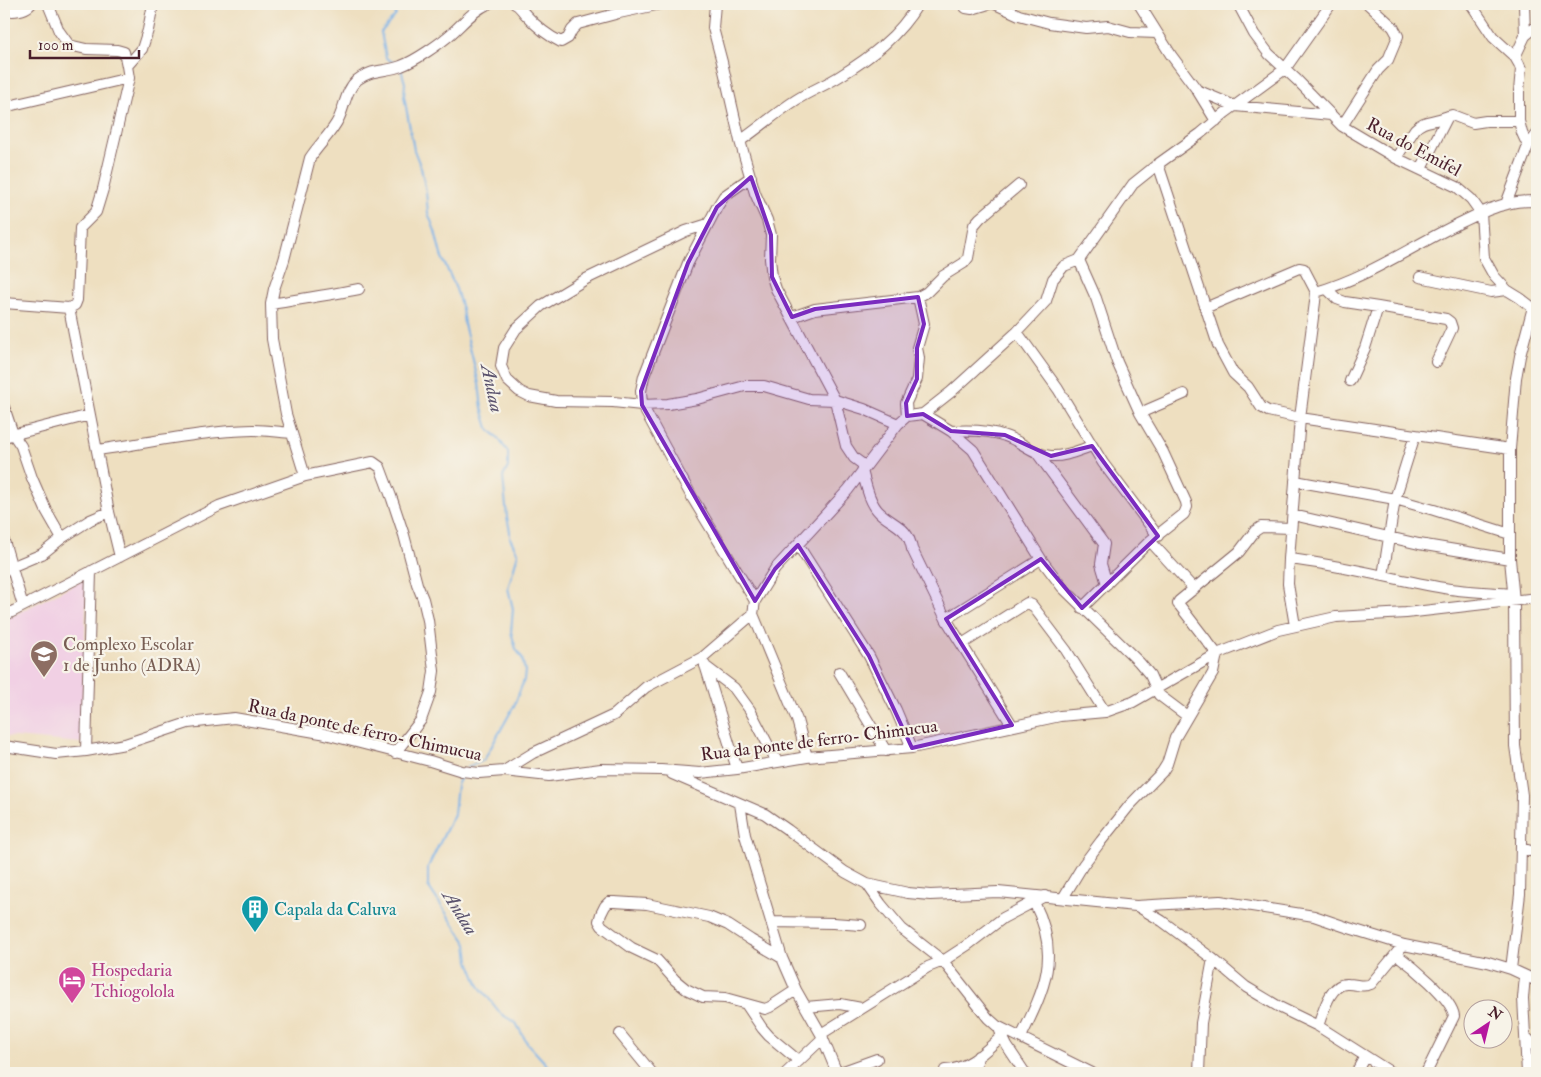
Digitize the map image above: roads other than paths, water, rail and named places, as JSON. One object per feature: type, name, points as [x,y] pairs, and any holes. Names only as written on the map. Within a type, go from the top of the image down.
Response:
[{"type":"street","points":[[4,12],[22,10],[31,4]]},
{"type":"street","points":[[4,303],[68,308],[74,305],[77,300],[80,228],[96,212],[129,78],[124,52],[86,49],[70,45],[59,31],[48,4]]},
{"type":"street","points":[[127,66],[142,49],[148,30],[152,4]]},
{"type":"street","points":[[304,476],[286,414],[272,340],[271,304],[310,158],[339,119],[349,90],[358,80],[370,72],[400,67],[441,42],[466,19],[488,4]]},
{"type":"street","points":[[515,4],[548,36],[561,42],[568,38],[578,24],[661,4]]},
{"type":"street","points":[[715,4],[713,28],[740,141],[771,235],[770,259],[772,277],[776,289],[834,400],[846,446],[863,469],[869,495],[878,511],[903,530],[910,539],[912,549],[946,619],[1012,726]]},
{"type":"street","points":[[740,141],[794,101],[816,87],[838,77],[879,49],[894,36],[918,4]]},
{"type":"street","points":[[962,4],[966,8],[972,9],[989,4]]},
{"type":"street","points":[[994,4],[1019,15],[1049,23],[1086,28],[1108,26],[1130,32],[1157,33]]},
{"type":"street","points":[[1139,4],[1216,121]]},
{"type":"street","name":"Rua do Emifel","points":[[1238,4],[1254,34],[1269,54],[1342,126],[1396,158],[1458,187],[1471,199],[1481,213]]},
{"type":"street","points":[[807,757],[797,720],[753,614],[755,601],[775,569],[848,490],[898,424],[908,416],[923,414],[951,392],[1017,332],[1046,301],[1053,279],[1064,266],[1079,260],[1133,184],[1285,69],[1331,4]]},
{"type":"street","points":[[1342,126],[1378,70],[1388,60],[1398,36],[1393,27],[1368,4]]},
{"type":"street","points":[[1471,4],[1493,37],[1515,57],[1521,70],[1519,121],[1528,146]]},
{"type":"street","points":[[1524,4],[1525,36]]},
{"type":"street","points":[[1515,57],[1525,36],[1537,26]]},
{"type":"street","points":[[4,106],[129,78]]},
{"type":"street","points":[[1197,90],[1235,106],[1331,115]]},
{"type":"street","points":[[1396,158],[1419,125],[1427,120],[1452,115],[1473,123],[1486,120],[1519,121]]},
{"type":"street","points":[[1421,169],[1448,116]]},
{"type":"street","points":[[1506,204],[1528,146],[1537,134]]},
{"type":"street","points":[[1158,164],[1218,346],[1229,367],[1248,387],[1261,407],[1268,411],[1300,418],[1510,449]]},
{"type":"street","points":[[751,177],[724,196],[708,224],[688,263],[644,376],[641,391],[642,405],[693,499],[755,601]]},
{"type":"street","points":[[792,317],[815,309],[918,297],[927,292],[943,276],[964,263],[968,258],[974,225],[1018,185]]},
{"type":"street","points":[[1316,292],[1376,268],[1445,230],[1481,213],[1506,204],[1537,201]]},
{"type":"street","points":[[1481,213],[1484,258],[1494,276],[1507,290],[1535,310],[1520,356],[1516,378],[1510,449],[1510,559],[1514,598],[1515,746],[1522,795],[1520,894],[1511,969]]},
{"type":"street","points":[[708,224],[686,231],[586,280],[540,306],[516,329],[504,348],[501,366],[507,380],[519,392],[529,396],[556,401],[613,402],[642,405],[668,404],[745,386],[764,386],[809,399],[834,400],[864,409],[898,424]]},
{"type":"street","points":[[1079,260],[1096,298],[1117,362],[1140,413],[1163,452],[1187,507],[1184,514],[1154,538],[1082,608]]},
{"type":"street","points":[[1205,308],[1299,268],[1304,269],[1316,292],[1300,418],[1289,558],[1288,584],[1295,626]]},
{"type":"street","points":[[1420,278],[1491,292],[1507,290]]},
{"type":"street","points":[[1327,288],[1337,299],[1345,302],[1378,306],[1441,318],[1450,322],[1452,328],[1436,362]]},
{"type":"street","points":[[271,304],[359,289]]},
{"type":"street","points":[[908,416],[906,403],[917,379],[919,358],[916,348],[924,324],[918,297]]},
{"type":"street","points":[[1350,381],[1365,348],[1378,306]]},
{"type":"street","points":[[68,308],[109,512],[120,557]]},
{"type":"street","points":[[1017,332],[1058,389],[1092,446],[1154,538],[1194,589]]},
{"type":"street","points":[[1140,413],[1184,394]]},
{"type":"street","points":[[4,408],[8,436],[21,446],[46,510],[62,538]]},
{"type":"street","points":[[923,414],[951,431],[973,450],[1041,559],[1062,587],[1139,662],[1150,675],[1160,695],[1187,716]]},
{"type":"street","points":[[8,436],[90,415]]},
{"type":"street","points":[[97,450],[187,437],[255,430],[292,434]]},
{"type":"street","points":[[951,431],[966,430],[1005,435],[1037,453],[1051,456],[1065,455],[1092,446]]},
{"type":"street","points":[[1383,576],[1395,499],[1415,435]]},
{"type":"street","points":[[1037,453],[1104,544],[1100,564],[1107,584]]},
{"type":"street","points":[[4,616],[219,506],[304,476],[373,462],[380,466],[392,498],[423,599],[428,620],[434,670],[431,692],[420,720],[395,753]]},
{"type":"street","points":[[1295,481],[1395,499],[1510,534]]},
{"type":"street","points":[[8,568],[42,554],[90,520],[109,512]]},
{"type":"street","points":[[1293,515],[1389,538],[1510,559]]},
{"type":"street","points":[[1063,898],[1084,865],[1129,806],[1162,772],[1167,764],[1175,738],[1213,673],[1217,654],[1178,604],[1179,601],[1239,552],[1255,531],[1261,528],[1291,528]]},
{"type":"street","points":[[4,541],[8,568],[23,606]]},
{"type":"street","points":[[798,545],[869,656],[896,710],[912,748]]},
{"type":"street","points":[[1289,558],[1446,588],[1514,598]]},
{"type":"street","points":[[946,619],[1041,559]]},
{"type":"street","points":[[86,751],[90,571]]},
{"type":"street","name":"Rua da ponte de ferro- Chimucua","points":[[4,746],[56,754],[86,751],[124,744],[188,723],[234,718],[321,733],[479,774],[504,771],[548,776],[601,769],[700,773],[737,769],[807,757],[912,748],[1060,716],[1105,712],[1133,702],[1217,654],[1278,630],[1336,617],[1406,614],[1514,598],[1537,598]]},
{"type":"street","points":[[962,644],[1023,604],[1032,605],[1066,650],[1105,712]]},
{"type":"street","points":[[504,771],[533,753],[614,715],[646,687],[704,661],[753,614]]},
{"type":"street","points":[[704,661],[734,688],[750,710],[777,762]]},
{"type":"street","points":[[704,661],[737,769]]},
{"type":"street","points":[[839,672],[886,751]]},
{"type":"street","points":[[661,770],[765,814],[845,872],[867,884],[908,893],[930,895],[998,892],[1136,906],[1220,901],[1314,916],[1404,945],[1488,962],[1511,969],[1537,981]]},
{"type":"street","points":[[740,804],[745,835],[782,958],[796,990],[822,1036],[838,1073],[877,1060]]},
{"type":"street","points":[[1521,848],[1537,852]]},
{"type":"street","points":[[867,884],[902,928],[943,960],[988,1018],[997,1026],[1089,1073]]},
{"type":"street","points":[[786,1073],[822,1036],[861,1008],[969,944],[1003,918],[1045,896]]},
{"type":"street","points":[[782,958],[728,925],[710,917],[647,904],[609,902],[604,906],[599,921],[602,926],[632,948],[657,960],[686,989],[703,997],[725,998],[765,1009],[796,990]]},
{"type":"street","points":[[1021,1037],[1044,988],[1047,971],[1047,938],[1041,916],[1034,902]]},
{"type":"street","points":[[1136,906],[1162,921],[1213,959],[1246,987],[1281,1008],[1318,1026],[1392,1073]]},
{"type":"street","points":[[771,922],[861,925]]},
{"type":"street","points":[[1318,1026],[1332,993],[1337,987],[1346,983],[1367,986],[1372,984],[1404,945]]},
{"type":"street","points":[[1396,954],[1414,967],[1439,992],[1448,1002],[1453,1012],[1454,1016],[1426,1073]]},
{"type":"street","points":[[1198,1073],[1201,1023],[1213,959]]},
{"type":"street","points":[[1525,976],[1523,998],[1527,1073]]},
{"type":"street","points":[[746,1004],[769,1036],[799,1061]]},
{"type":"street","points":[[806,1007],[840,1004],[861,1008]]},
{"type":"street","points":[[997,1026],[1010,1052],[1025,1073]]},
{"type":"street","points":[[620,1034],[652,1073]]},
{"type":"street","points":[[945,1070],[959,1068],[969,1063],[1002,1036]]},
{"type":"street","points":[[1526,1037],[1537,1048]]},
{"type":"street","points":[[975,1073],[978,1056]]},
{"type":"street","points":[[1356,1073],[1365,1056]]},
{"type":"waterway","name":"Andaa","points":[[392,4],[396,15],[381,32],[386,58],[396,64]]},
{"type":"waterway","name":"Andaa","points":[[401,69],[405,83],[404,96],[414,150],[421,168],[428,213],[441,255],[456,289],[462,309],[479,384],[482,408],[488,428],[508,452],[508,467],[503,477],[510,538],[518,554],[508,588],[513,609],[511,632],[516,649],[522,658],[525,671],[524,680],[514,706],[484,760],[468,767]]},
{"type":"waterway","name":"Andaa","points":[[462,775],[457,785],[454,814],[428,867],[428,886],[467,944],[469,961],[479,986],[501,1014],[516,1023],[527,1043],[547,1065],[548,1073]]},
{"type":"place","name":"Complexo Escolar 1 de Junho (ADRA)","points":[[44,678]]},
{"type":"place","name":"Capala da Caluva","points":[[255,933]]},
{"type":"place","name":"Hospedaria Tchiogolola","points":[[72,1004]]}]
